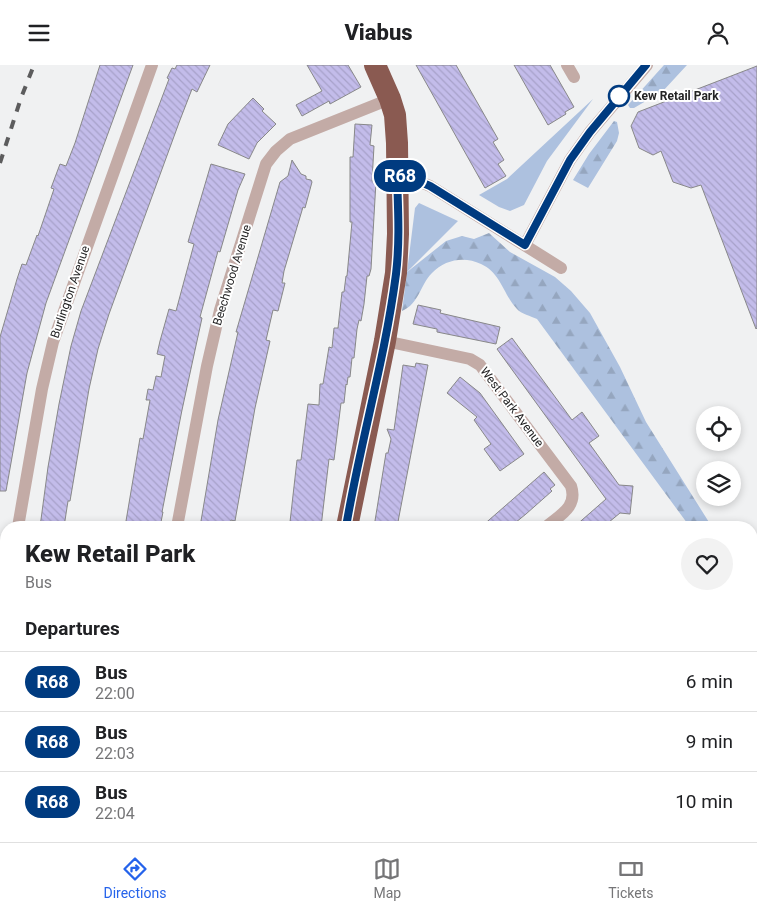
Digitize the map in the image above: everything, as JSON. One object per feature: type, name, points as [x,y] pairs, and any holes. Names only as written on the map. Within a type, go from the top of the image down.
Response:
[{"type":"highway","points":[[347,521],[385,341],[396,273],[398,143],[395,115],[375,65]]},
{"type":"street","name":"Burlington Avenue","points":[[19,521],[42,389],[53,343],[152,65]]},
{"type":"street","points":[[567,65],[574,77]]},
{"type":"street","points":[[525,245],[570,160],[590,132],[646,65]]},
{"type":"street","name":"Beechwood Avenue","points":[[178,521],[207,366],[220,309],[266,164],[276,151],[290,139],[390,99]]},
{"type":"street","points":[[397,175],[411,178],[430,186],[561,268]]},
{"type":"street","name":"West Park Avenue","points":[[385,341],[470,359],[480,365],[571,486],[574,495],[572,505],[553,521]]},
{"type":"green space","points":[[664,65],[687,65],[663,91],[634,108],[630,108],[628,105]]},
{"type":"green space","points":[[593,99],[547,161],[524,205],[510,211],[479,195],[507,179]]},
{"type":"green space","points":[[614,121],[617,122],[619,133],[617,141],[588,188],[573,180],[589,154]]},
{"type":"green space","points":[[419,203],[458,221],[407,272],[415,208]]},
{"type":"green space","points":[[489,233],[510,252],[555,277],[571,291],[590,313],[620,367],[646,422],[696,502],[696,506],[699,506],[708,521],[686,521],[537,319],[517,309],[497,278],[488,268],[468,260],[455,260],[437,268],[428,278],[412,304],[402,311],[407,272],[446,241],[462,236],[474,239]]},
{"type":"building","points":[[100,65],[133,65],[46,303],[27,373],[6,491],[0,491],[0,337],[22,264],[26,265],[38,236],[54,189],[51,188],[60,164],[66,166]]},
{"type":"building","points":[[177,65],[210,65],[197,92],[192,89],[109,314],[98,349],[89,389],[65,521],[41,521],[59,404],[71,346],[81,311],[169,79],[167,78],[172,68],[175,69]]},
{"type":"building","points":[[307,65],[348,65],[361,87],[330,104],[329,101],[302,116],[296,105],[322,91]]},
{"type":"building","points":[[416,65],[456,65],[498,139],[493,142],[504,160],[498,164],[506,176],[485,188]]},
{"type":"building","points":[[514,65],[550,65],[574,107],[548,125]]},
{"type":"building","points":[[757,66],[756,329],[701,185],[691,188],[673,182],[661,151],[653,155],[639,148],[631,126],[638,112]]},
{"type":"building","points":[[253,98],[264,109],[262,111],[276,124],[257,143],[249,159],[218,145],[228,124]]},
{"type":"building","points":[[355,124],[372,125],[370,145],[374,146],[372,181],[376,181],[371,269],[369,276],[367,276],[364,304],[361,321],[359,320],[357,329],[350,377],[348,377],[346,384],[344,403],[341,403],[334,460],[329,459],[322,521],[290,521],[297,460],[301,460],[308,404],[319,405],[320,384],[323,384],[329,347],[332,348],[334,328],[338,328],[342,292],[344,292],[347,276],[352,222],[350,222],[350,157],[353,157]]},
{"type":"building","points":[[292,160],[301,174],[312,182],[284,271],[282,283],[285,283],[278,311],[273,310],[266,340],[270,341],[255,408],[235,521],[201,521],[218,420],[238,332],[236,332],[280,182],[288,176]]},
{"type":"building","points":[[211,164],[245,174],[238,190],[220,252],[218,251],[200,317],[202,318],[161,521],[126,521],[140,438],[143,439],[150,400],[146,400],[148,389],[153,390],[156,376],[161,377],[165,356],[157,354],[169,309],[176,311],[194,244],[188,242]]},
{"type":"building","points":[[418,305],[441,310],[440,313],[500,327],[496,344],[437,332],[437,329],[413,324]]},
{"type":"building","points":[[512,338],[572,420],[582,412],[599,436],[589,443],[619,485],[633,486],[630,514],[620,513],[610,521],[581,521],[606,499],[497,349]]},
{"type":"building","points":[[416,363],[428,365],[398,521],[375,521],[386,453],[388,453],[391,439],[387,429],[394,430],[403,365],[415,367]]},
{"type":"building","points":[[460,377],[480,393],[524,454],[500,471],[484,449],[491,444],[474,420],[477,417],[447,393]]},
{"type":"building","points":[[544,472],[555,485],[550,489],[552,491],[517,521],[488,521]]},
{"type":"railway","points":[[0,163],[34,65]]},
{"type":"bus line","name":"R68","points":[[347,521],[385,341],[396,273],[398,234],[397,175],[411,178],[430,186],[525,245],[570,160],[590,132],[646,65]]},
{"type":"place","name":"Kew Retail Park","points":[[619,96]]}]
